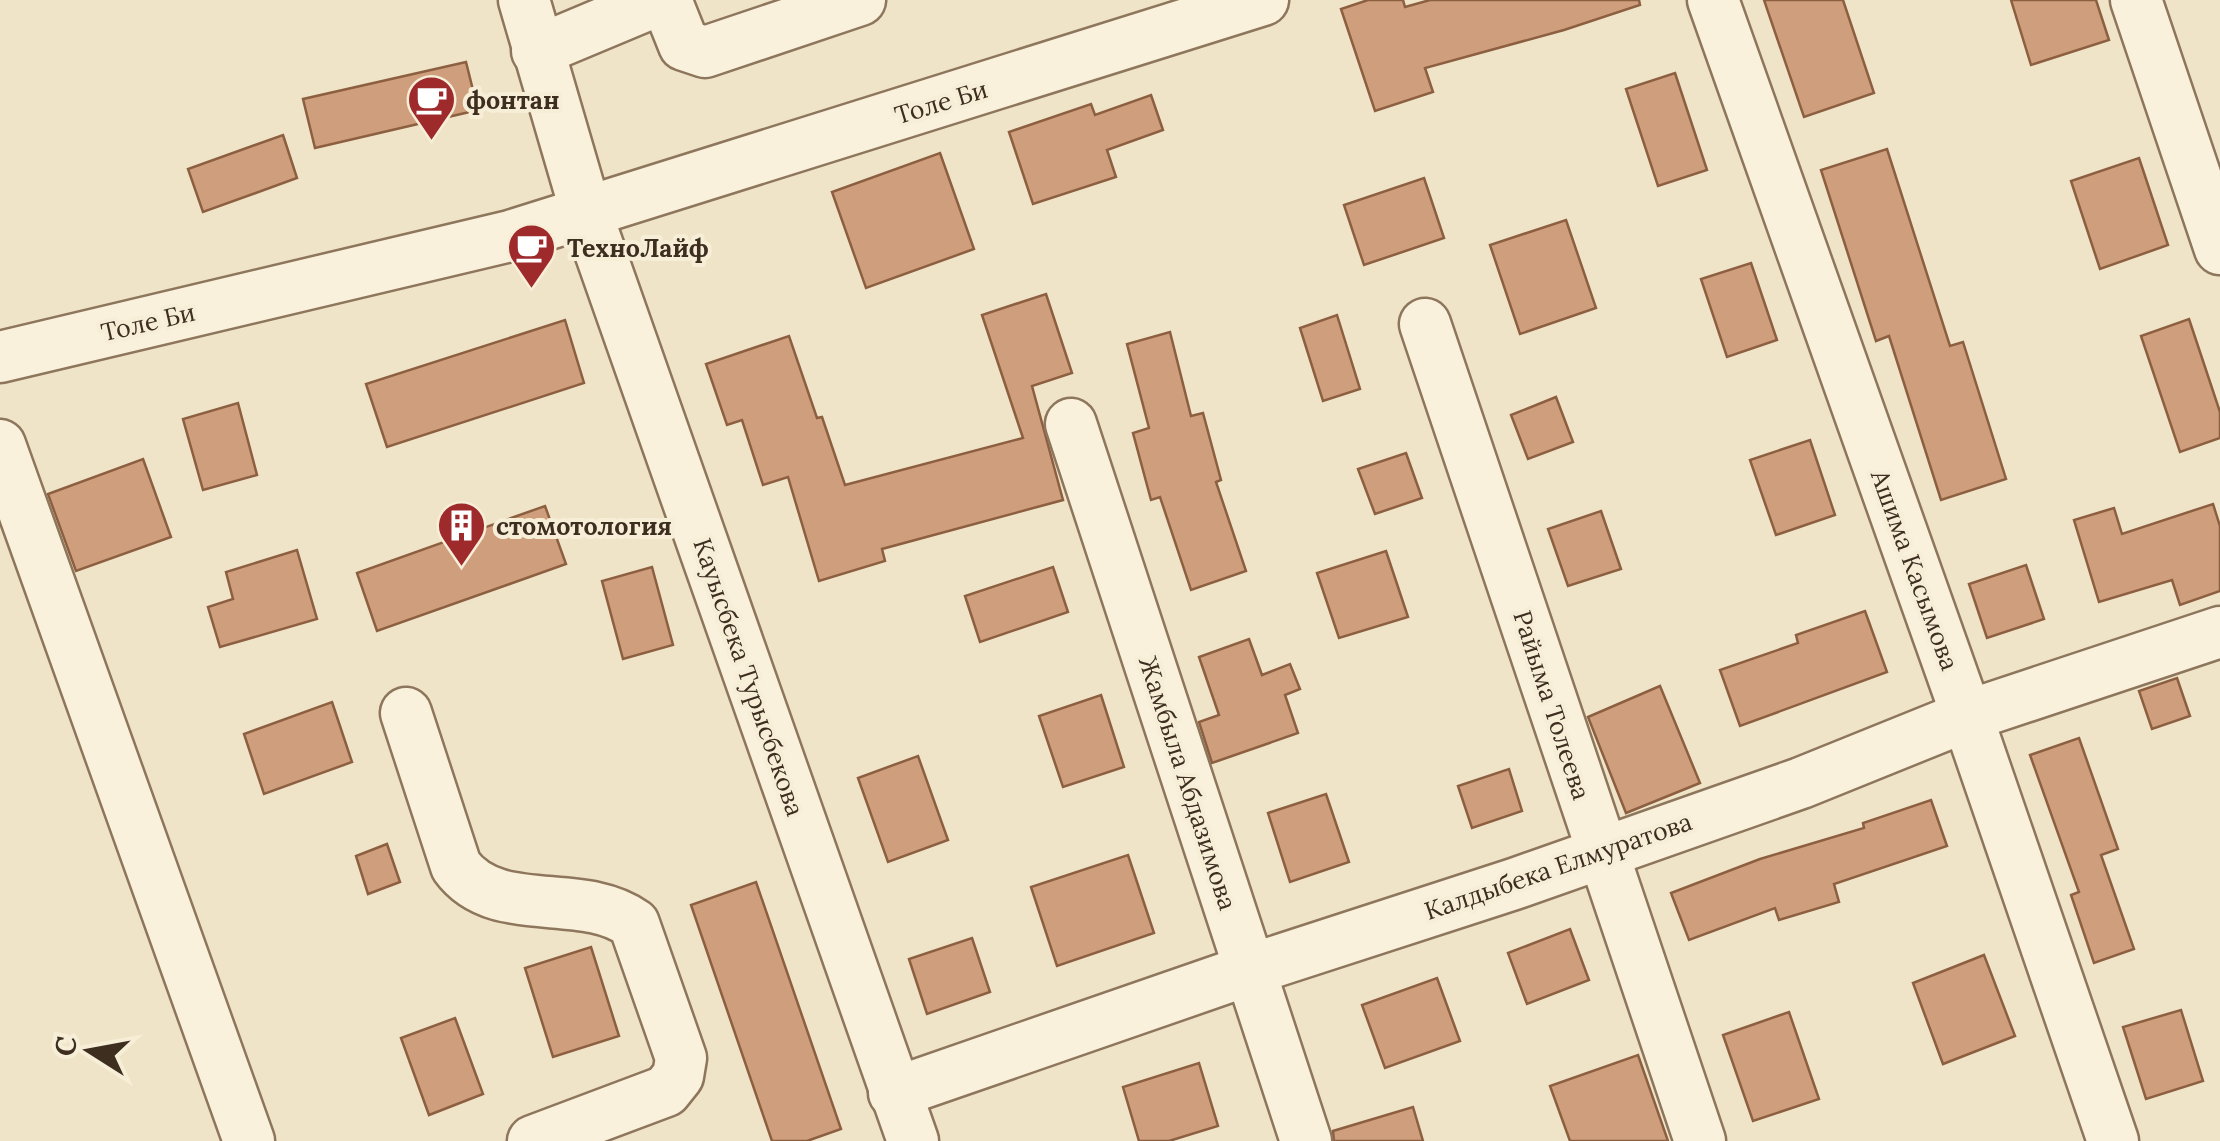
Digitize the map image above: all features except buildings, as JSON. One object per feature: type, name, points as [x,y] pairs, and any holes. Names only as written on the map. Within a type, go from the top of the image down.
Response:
[{"type":"street","name":"Кауысбека Турысбекова","points":[[524,0],[537,52],[602,207],[913,1141]]},
{"type":"street","points":[[537,52],[666,8],[714,16],[735,0]]},
{"type":"street","points":[[666,8],[684,45],[705,52],[860,0]]},
{"type":"street","name":"Толе Би","points":[[0,357],[510,236],[1263,0]]},
{"type":"street","name":"Ашима Касымова","points":[[1713,0],[2113,1141]]},
{"type":"street","points":[[2136,0],[2220,250]]},
{"type":"street","name":"Райыма Толеева","points":[[1425,324],[1700,1141]]},
{"type":"street","name":"Жамбыла Абдазимова","points":[[1071,424],[1306,1141]]},
{"type":"street","points":[[0,445],[249,1141]]},
{"type":"street","name":"Калдыбека Елмуратова","points":[[894,1093],[1249,970],[1514,884],[1801,783],[1967,716],[2220,632]]},
{"type":"street","points":[[406,713],[456,866],[469,883],[492,894],[602,908],[634,924],[681,1058],[678,1076],[666,1091],[653,1120],[533,1141]]},
{"type":"place","name":"фонтан","points":[[431,142]]},
{"type":"place","name":"ТехноЛайф","points":[[532,290]]},
{"type":"place","name":"стомотология","points":[[461,568]]}]
